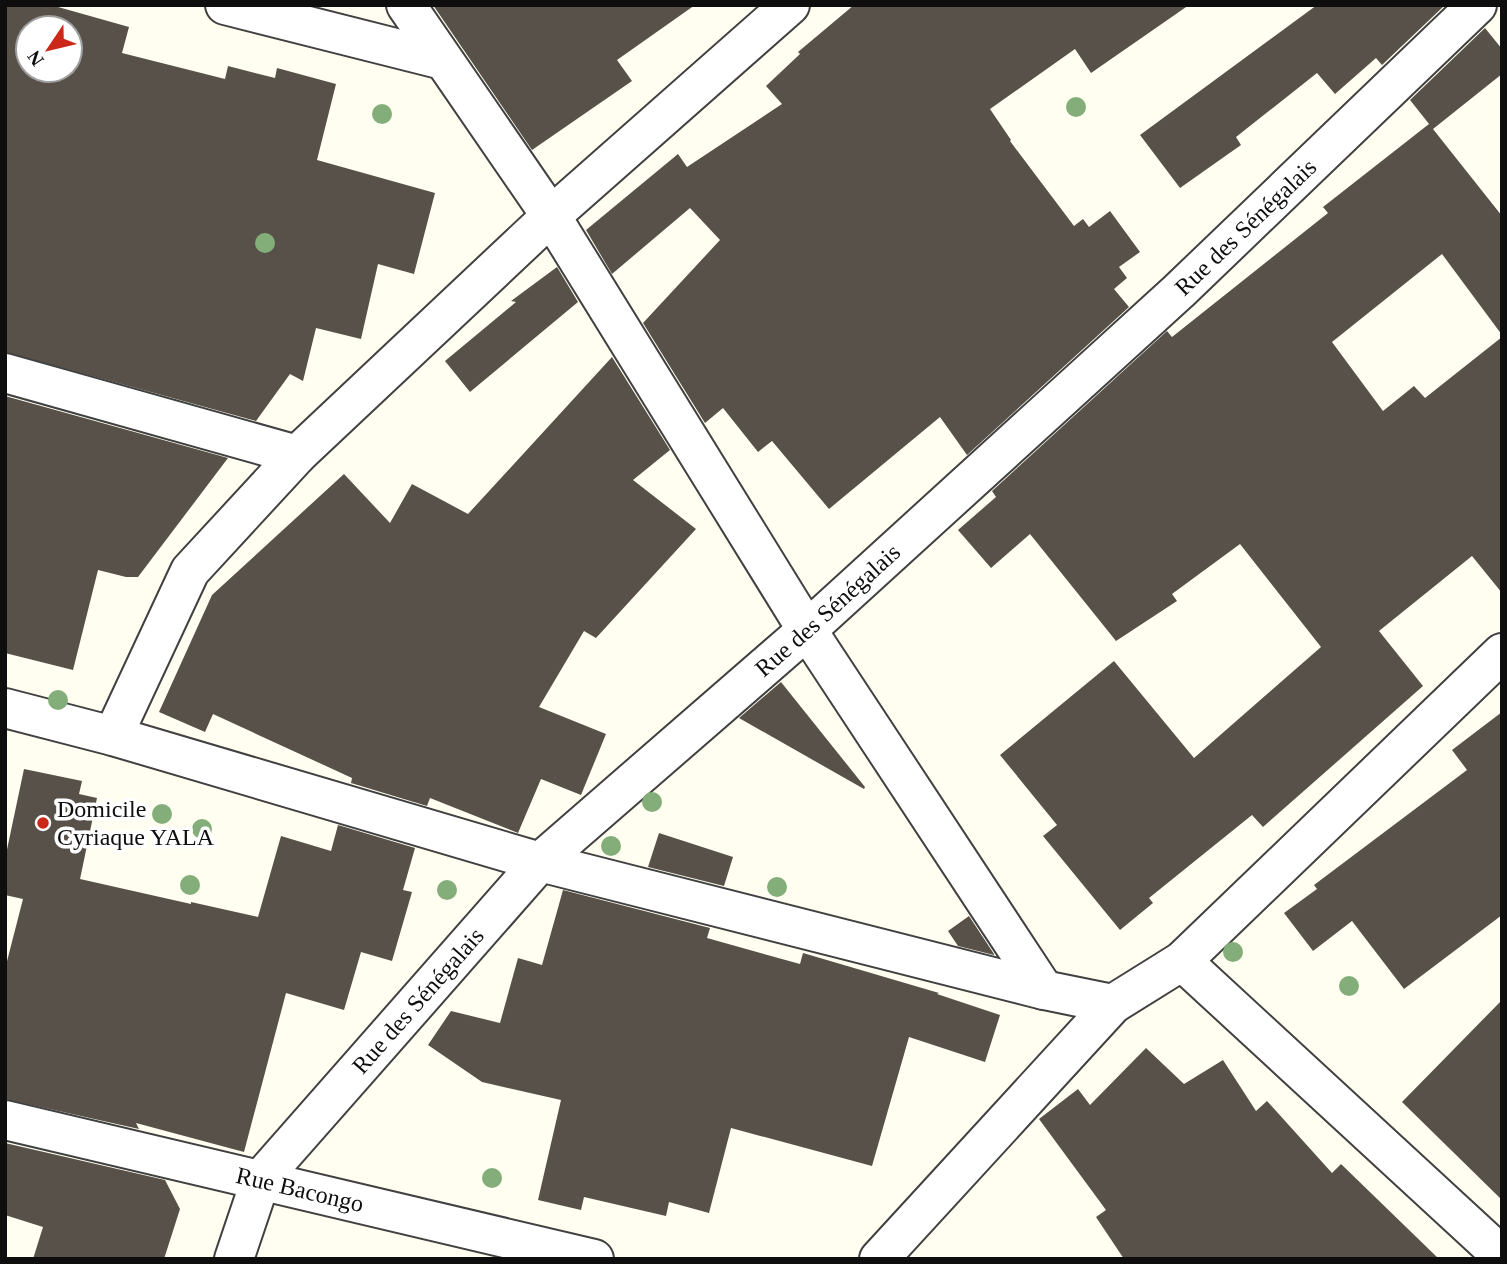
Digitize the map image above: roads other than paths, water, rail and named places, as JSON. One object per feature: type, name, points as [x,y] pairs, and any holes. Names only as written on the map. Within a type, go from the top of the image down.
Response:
[{"type":"street","points":[[225,5],[443,60]]},
{"type":"street","points":[[406,5],[551,216],[807,629],[1044,990]]},
{"type":"street","points":[[113,736],[190,571],[297,455],[551,216],[790,5]]},
{"type":"street","name":"Rue des Sénégalais","points":[[234,1259],[261,1179],[540,862],[807,629],[1179,291],[1477,5]]},
{"type":"street","points":[[5,373],[297,455]]},
{"type":"street","points":[[879,1259],[1113,1004],[1182,961],[1502,653]]},
{"type":"street","points":[[5,708],[113,736],[540,862],[1044,990],[1113,1004]]},
{"type":"street","points":[[1182,961],[1502,1256]]},
{"type":"street","name":"Rue Bacongo","points":[[5,1120],[594,1259]]},
{"type":"place","name":"Domicile Cyriaque YALA","points":[[43,823]]}]
